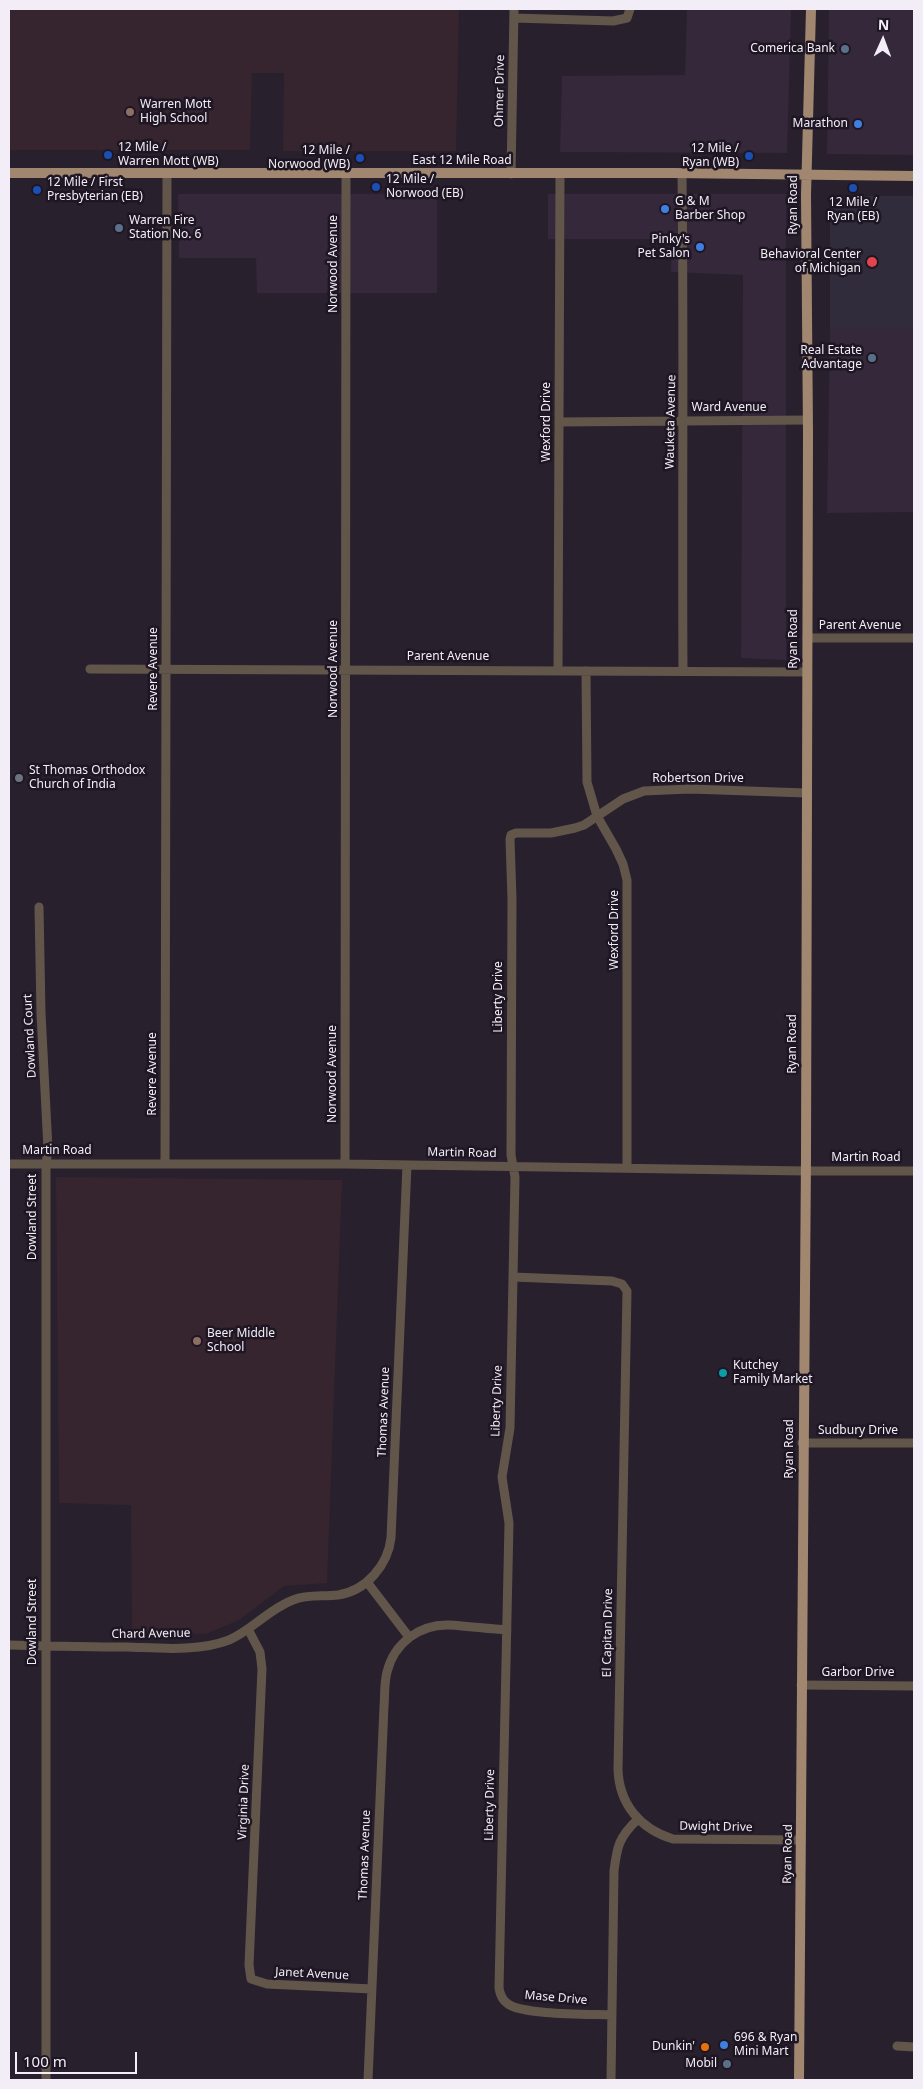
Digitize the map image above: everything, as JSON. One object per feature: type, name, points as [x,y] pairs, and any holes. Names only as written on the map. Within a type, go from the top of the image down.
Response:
[{"type":"main road","name":"Ryan Road","points":[[799,2080],[805,1171],[807,176],[811,9]]},
{"type":"main road","name":"East 12 Mile Road","points":[[9,173],[914,176]]},
{"type":"street","points":[[514,13],[613,21],[627,18],[630,9]]},
{"type":"street","name":"Ohmer Drive","points":[[511,174],[514,13]]},
{"type":"street","name":"Revere Avenue","points":[[165,1164],[167,174]]},
{"type":"street","name":"Norwood Avenue","points":[[345,1164],[346,174]]},
{"type":"street","name":"Wexford Drive","points":[[558,671],[560,174]]},
{"type":"street","name":"Wauketa Avenue","points":[[682,174],[684,420],[682,494],[683,671]]},
{"type":"street","name":"Ward Avenue","points":[[559,422],[808,420]]},
{"type":"street","name":"Parent Avenue","points":[[807,638],[914,638]]},
{"type":"street","name":"Parent Avenue","points":[[90,669],[807,672]]},
{"type":"street","name":"Wexford Drive","points":[[586,671],[587,782],[597,816],[620,857],[626,880],[627,1167]]},
{"type":"street","name":"Robertson Drive","points":[[511,835],[516,833],[566,831],[584,825],[623,799],[644,791],[690,789],[806,793]]},
{"type":"street","name":"Liberty Drive","points":[[502,1998],[499,1988],[499,1962],[509,1523],[502,1477],[510,1428],[515,1177],[511,1154],[511,835]]},
{"type":"street","name":"Dowland Court","points":[[39,907],[40,1013],[48,1149],[46,1164]]},
{"type":"street","name":"Martin Road","points":[[9,1164],[345,1164],[914,1171]]},
{"type":"street","name":"Dowland Street","points":[[46,1164],[46,2080]]},
{"type":"street","name":"Thomas Avenue","points":[[367,1582],[379,1570],[390,1545],[407,1165]]},
{"type":"street","name":"El Capitan Drive","points":[[513,1277],[612,1281],[622,1284],[627,1291],[618,1769],[623,1796],[638,1819]]},
{"type":"street","name":"Sudbury Drive","points":[[802,1443],[914,1443]]},
{"type":"street","points":[[367,1582],[409,1638]]},
{"type":"street","name":"Chard Avenue","points":[[9,1645],[176,1649],[227,1640],[248,1629],[276,1608],[293,1600],[306,1596],[347,1593],[367,1582]]},
{"type":"street","name":"Thomas Avenue","points":[[368,2080],[386,1676],[394,1655],[409,1638],[425,1629],[440,1626],[507,1630]]},
{"type":"street","name":"Virginia Drive","points":[[248,1629],[260,1652],[262,1669],[249,1965],[251,1980]]},
{"type":"street","name":"Garbor Drive","points":[[801,1685],[914,1686]]},
{"type":"street","points":[[610,2080],[616,1850],[624,1831],[638,1819]]},
{"type":"street","name":"Dwight Drive","points":[[638,1819],[658,1833],[681,1840],[801,1840]]},
{"type":"street","name":"Janet Avenue","points":[[251,1980],[267,1984],[372,1989]]},
{"type":"street","name":"Mase Drive","points":[[502,1998],[513,2007],[540,2011],[612,2014]]},
{"type":"street","points":[[897,2046],[914,2047]]},
{"type":"shaded area","name":"Warren Mott High School","points":[[9,9],[459,9],[456,151],[283,151],[284,73],[252,73],[250,150],[9,150]]},
{"type":"shaded area","points":[[687,9],[791,9],[787,153],[560,152],[562,76],[685,75]]},
{"type":"shaded area","points":[[829,9],[914,9],[914,155],[827,154]]},
{"type":"shaded area","points":[[178,194],[437,194],[437,293],[257,293],[256,258],[179,258]]},
{"type":"shaded area","points":[[548,194],[786,194],[786,660],[741,658],[743,275],[671,272],[672,239],[548,239]]},
{"type":"shaded area","name":"Behavioral Center of Michigan","points":[[830,196],[914,196],[914,327],[830,327]]},
{"type":"shaded area","points":[[830,327],[914,327],[914,512],[827,513]]},
{"type":"shaded area","name":"Beer Middle School","points":[[56,1177],[342,1180],[327,1583],[284,1586],[239,1620],[206,1634],[132,1632],[131,1505],[59,1503]]},
{"type":"place","name":"Comerica Bank","points":[[845,49]]},
{"type":"place","name":"Warren Mott High School","points":[[130,112]]},
{"type":"place","name":"Marathon","points":[[858,124]]},
{"type":"place","name":"12 Mile / Warren Mott (WB)","points":[[108,155]]},
{"type":"place","name":"12 Mile / Ryan (WB)","points":[[749,156]]},
{"type":"place","name":"12 Mile / Norwood (WB)","points":[[360,158]]},
{"type":"place","name":"12 Mile / Norwood (EB)","points":[[376,187]]},
{"type":"place","name":"12 Mile / Ryan (EB)","points":[[853,188]]},
{"type":"place","name":"12 Mile / First Presbyterian (EB)","points":[[37,190]]},
{"type":"place","name":"G & M Barber Shop","points":[[665,209]]},
{"type":"place","name":"Warren Fire Station No. 6","points":[[119,228]]},
{"type":"place","name":"Pinky's Pet Salon","points":[[700,247]]},
{"type":"place","name":"Behavioral Center of Michigan","points":[[872,262]]},
{"type":"place","name":"Real Estate Advantage","points":[[872,358]]},
{"type":"place","name":"St Thomas Orthodox Church of India","points":[[19,778]]},
{"type":"place","name":"Beer Middle School","points":[[197,1341]]},
{"type":"place","name":"Kutchey Family Market","points":[[723,1373]]},
{"type":"place","name":"696 & Ryan Mini Mart","points":[[724,2045]]},
{"type":"place","name":"Dunkin'","points":[[705,2047]]},
{"type":"place","name":"Mobil","points":[[727,2064]]}]
